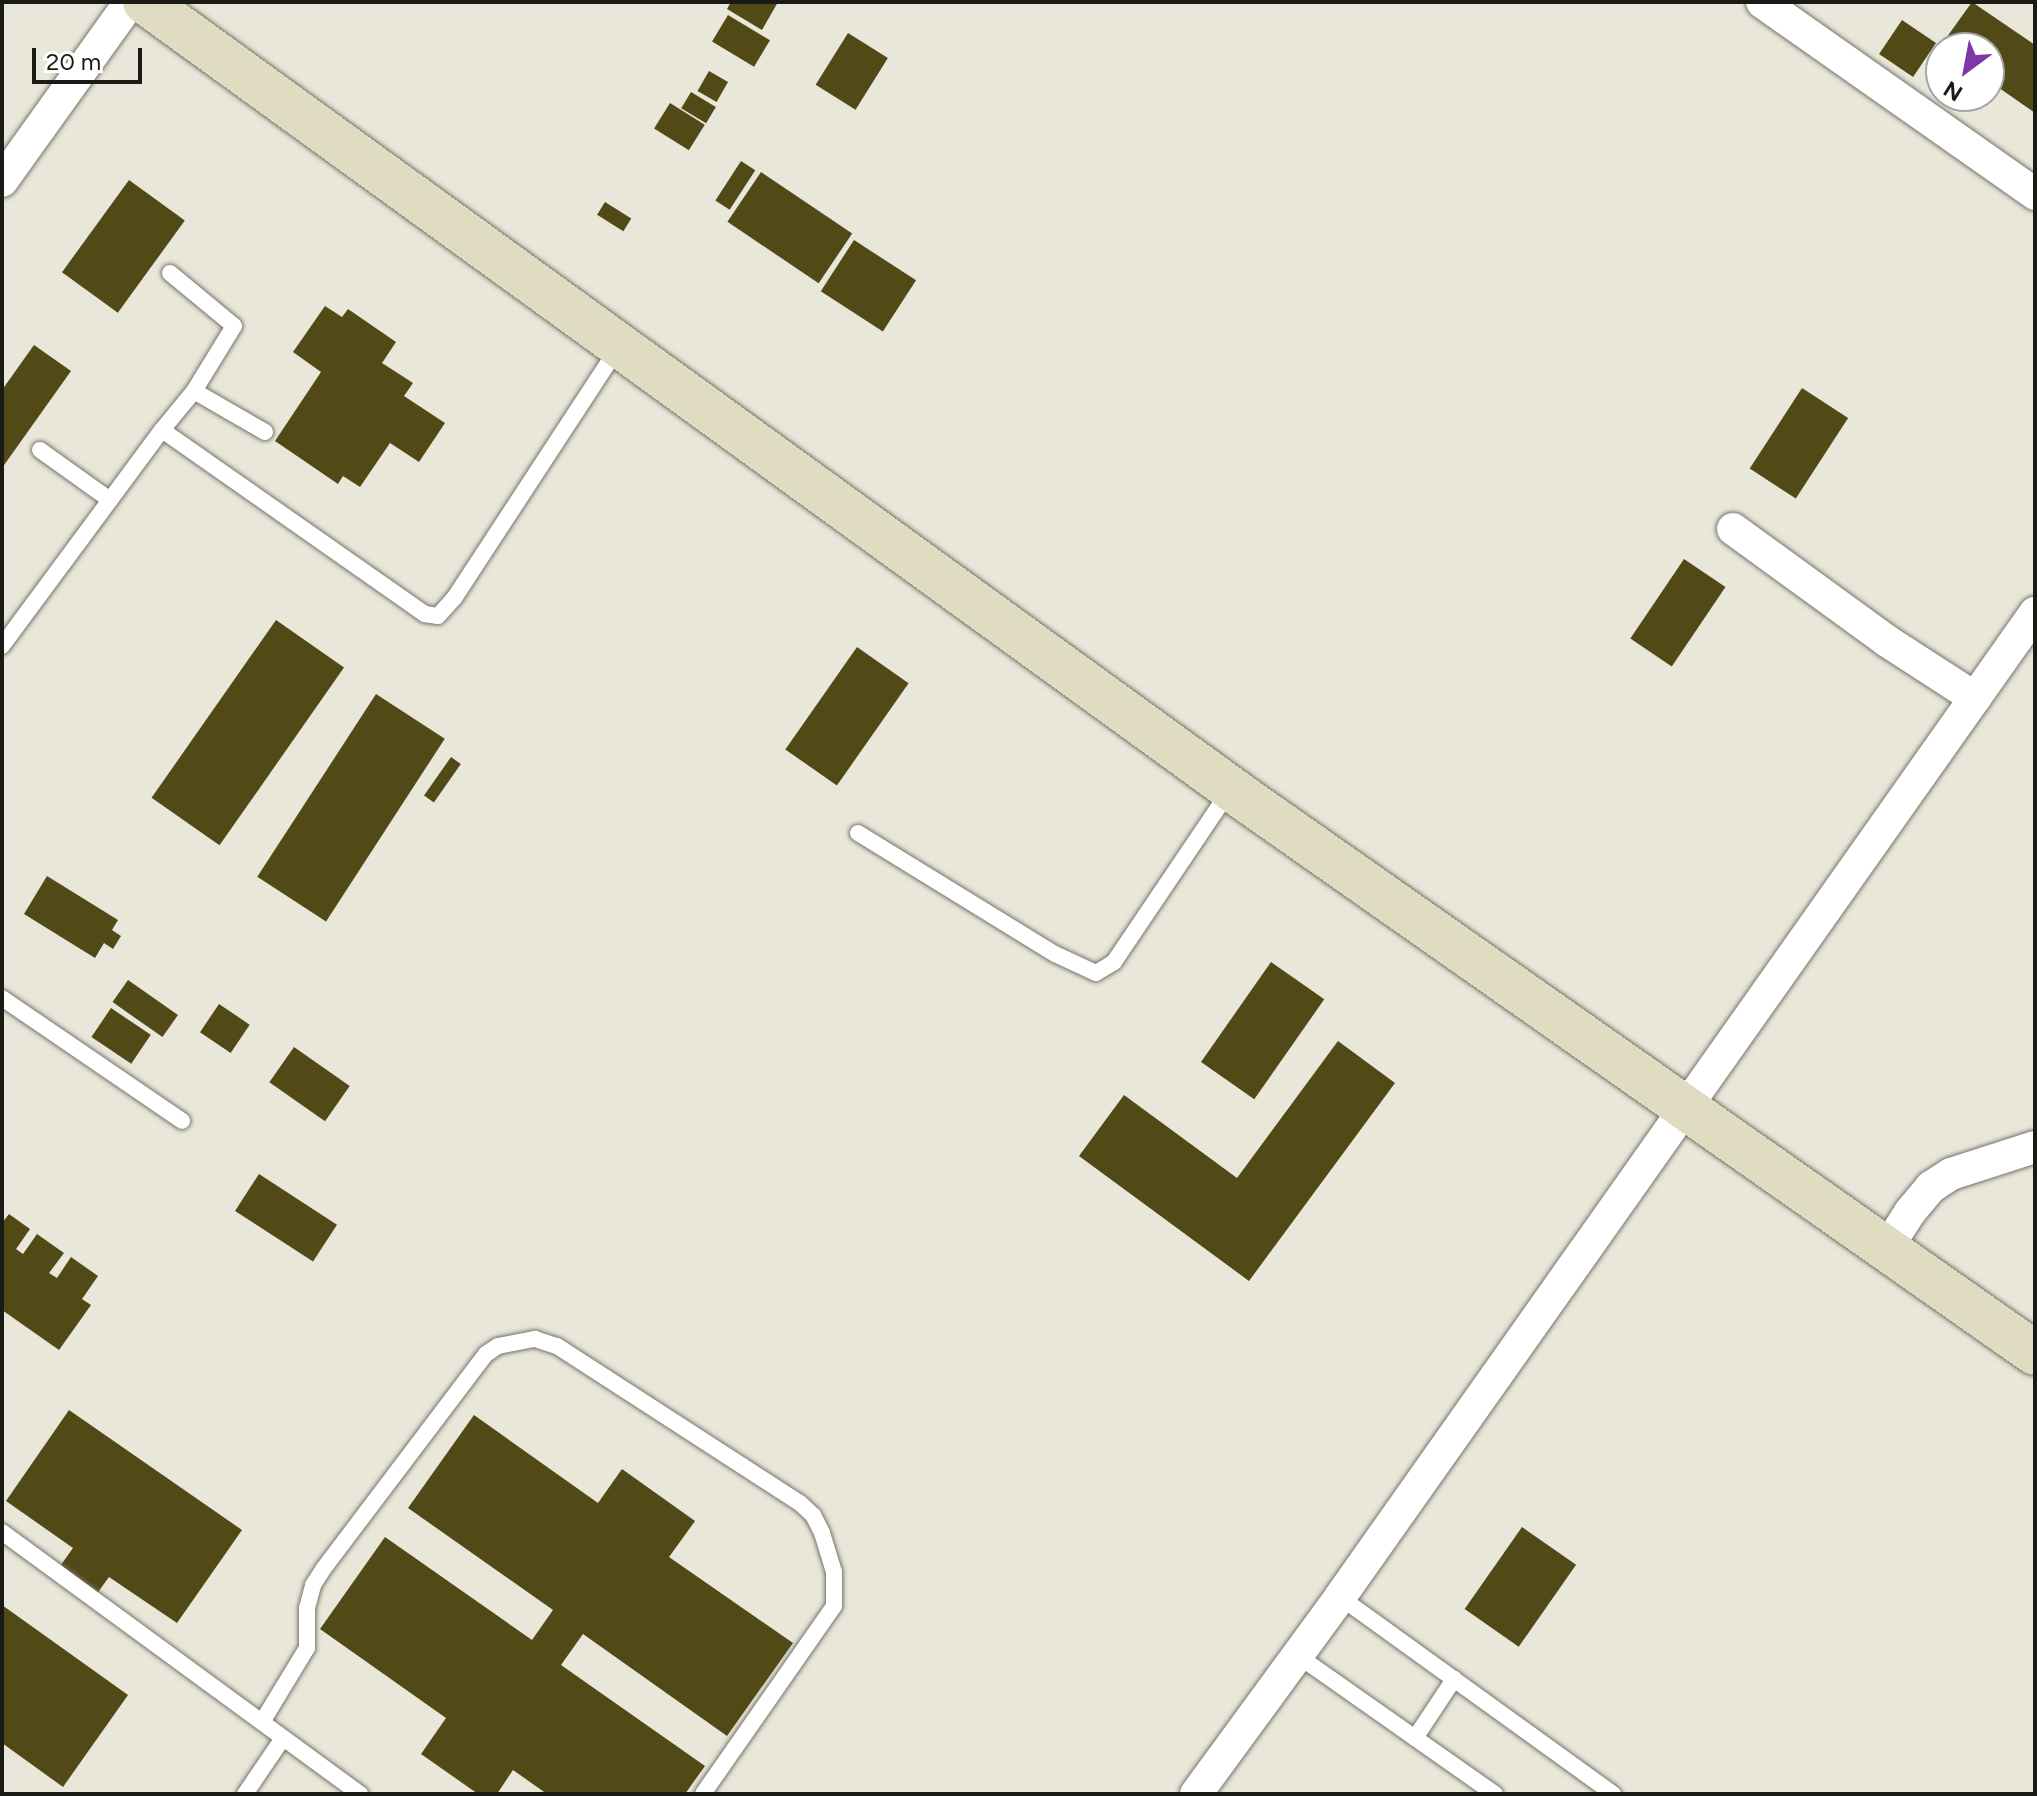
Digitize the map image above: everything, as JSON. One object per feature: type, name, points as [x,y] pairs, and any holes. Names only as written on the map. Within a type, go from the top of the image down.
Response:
[{"type":"street","points":[[2,181],[130,2]]},
{"type":"street","points":[[145,2],[1231,788],[2035,1353]]},
{"type":"street","points":[[1762,2],[2035,194]]},
{"type":"street","points":[[1733,529],[1887,641],[1975,698]]},
{"type":"street","points":[[1196,1794],[1340,1597],[2035,613]]},
{"type":"street","points":[[1887,1248],[1910,1212],[1931,1187],[1951,1174],[2035,1147]]},
{"type":"lane","points":[[2,646],[194,391],[234,326],[170,273]]},
{"type":"lane","points":[[162,430],[425,614],[438,616],[455,597],[620,344]]},
{"type":"lane","points":[[194,391],[265,432]]},
{"type":"lane","points":[[40,450],[110,500]]},
{"type":"lane","points":[[858,833],[1055,954],[1096,973],[1114,962],[1231,788]]},
{"type":"lane","points":[[2,998],[182,1121]]},
{"type":"lane","points":[[262,1722],[307,1648],[307,1608],[313,1585],[324,1568],[486,1354],[507,1344],[535,1339],[557,1346],[800,1503],[813,1515],[822,1533],[834,1572],[834,1606],[703,1794]]},
{"type":"lane","points":[[2,1532],[360,1794]]},
{"type":"lane","points":[[1340,1597],[1613,1794]]},
{"type":"lane","points":[[1297,1655],[1495,1794]]},
{"type":"lane","points":[[1415,1738],[1454,1679]]},
{"type":"lane","points":[[245,1794],[283,1738]]},
{"type":"building","points":[[731,2],[778,2],[762,30],[727,9]]},
{"type":"building","points":[[1972,2],[2035,45],[2035,113],[2005,92],[2005,32],[1950,32]]},
{"type":"building","points":[[728,15],[770,40],[754,67],[712,42]]},
{"type":"building","points":[[1902,20],[1925,36],[1925,59],[1913,77],[1879,54]]},
{"type":"building","points":[[848,33],[888,58],[856,110],[816,85]]},
{"type":"building","points":[[709,71],[728,82],[717,102],[698,91]]},
{"type":"building","points":[[691,92],[716,107],[706,123],[681,108]]},
{"type":"building","points":[[670,103],[705,125],[689,150],[654,128]]},
{"type":"building","points":[[741,161],[755,170],[730,210],[715,200]]},
{"type":"building","points":[[761,172],[852,234],[819,283],[727,222]]},
{"type":"building","points":[[129,180],[185,221],[118,313],[62,272]]},
{"type":"building","points":[[605,202],[631,218],[623,231],[597,215]]},
{"type":"building","points":[[854,240],[916,280],[883,331],[821,291]]},
{"type":"building","points":[[325,306],[342,317],[348,309],[396,342],[382,363],[413,383],[404,396],[445,423],[419,462],[390,443],[360,487],[343,476],[338,484],[275,441],[321,372],[293,352]]},
{"type":"building","points":[[34,345],[71,371],[2,468],[2,390]]},
{"type":"building","points":[[1802,388],[1848,418],[1796,498],[1750,469]]},
{"type":"building","points":[[1684,559],[1725,587],[1672,667],[1630,639]]},
{"type":"building","points":[[276,620],[344,668],[220,845],[152,798]]},
{"type":"building","points":[[857,647],[909,683],[837,786],[785,749]]},
{"type":"building","points":[[376,694],[445,739],[326,921],[257,877]]},
{"type":"building","points":[[451,757],[461,764],[434,802],[424,796]]},
{"type":"building","points":[[47,876],[118,920],[112,930],[121,936],[113,949],[104,943],[95,958],[24,914]]},
{"type":"building","points":[[1271,962],[1324,999],[1254,1099],[1201,1062]]},
{"type":"building","points":[[128,980],[178,1015],[162,1037],[113,1002]]},
{"type":"building","points":[[219,1004],[250,1025],[231,1053],[200,1032]]},
{"type":"building","points":[[111,1008],[151,1035],[131,1064],[91,1037]]},
{"type":"building","points":[[1338,1041],[1395,1083],[1249,1281],[1079,1156],[1124,1095],[1237,1178]]},
{"type":"building","points":[[294,1047],[350,1086],[325,1121],[269,1082]]},
{"type":"building","points":[[259,1174],[337,1225],[313,1262],[235,1211]]},
{"type":"building","points":[[9,1214],[30,1229],[16,1249],[23,1254],[37,1234],[64,1253],[49,1273],[57,1278],[71,1257],[98,1276],[82,1299],[91,1305],[59,1350],[2,1310],[2,1223]]},
{"type":"building","points":[[69,1410],[242,1530],[177,1623],[109,1577],[96,1595],[58,1569],[73,1548],[6,1501]]},
{"type":"building","points":[[474,1415],[598,1503],[622,1469],[695,1521],[669,1557],[793,1643],[727,1736],[583,1634],[561,1665],[705,1766],[685,1794],[547,1794],[513,1770],[497,1794],[478,1794],[421,1754],[446,1718],[320,1629],[385,1537],[532,1640],[553,1610],[408,1508]]},
{"type":"building","points":[[1522,1527],[1576,1565],[1519,1647],[1465,1609]]},
{"type":"building","points":[[2,1605],[128,1695],[63,1787],[2,1743]]}]
